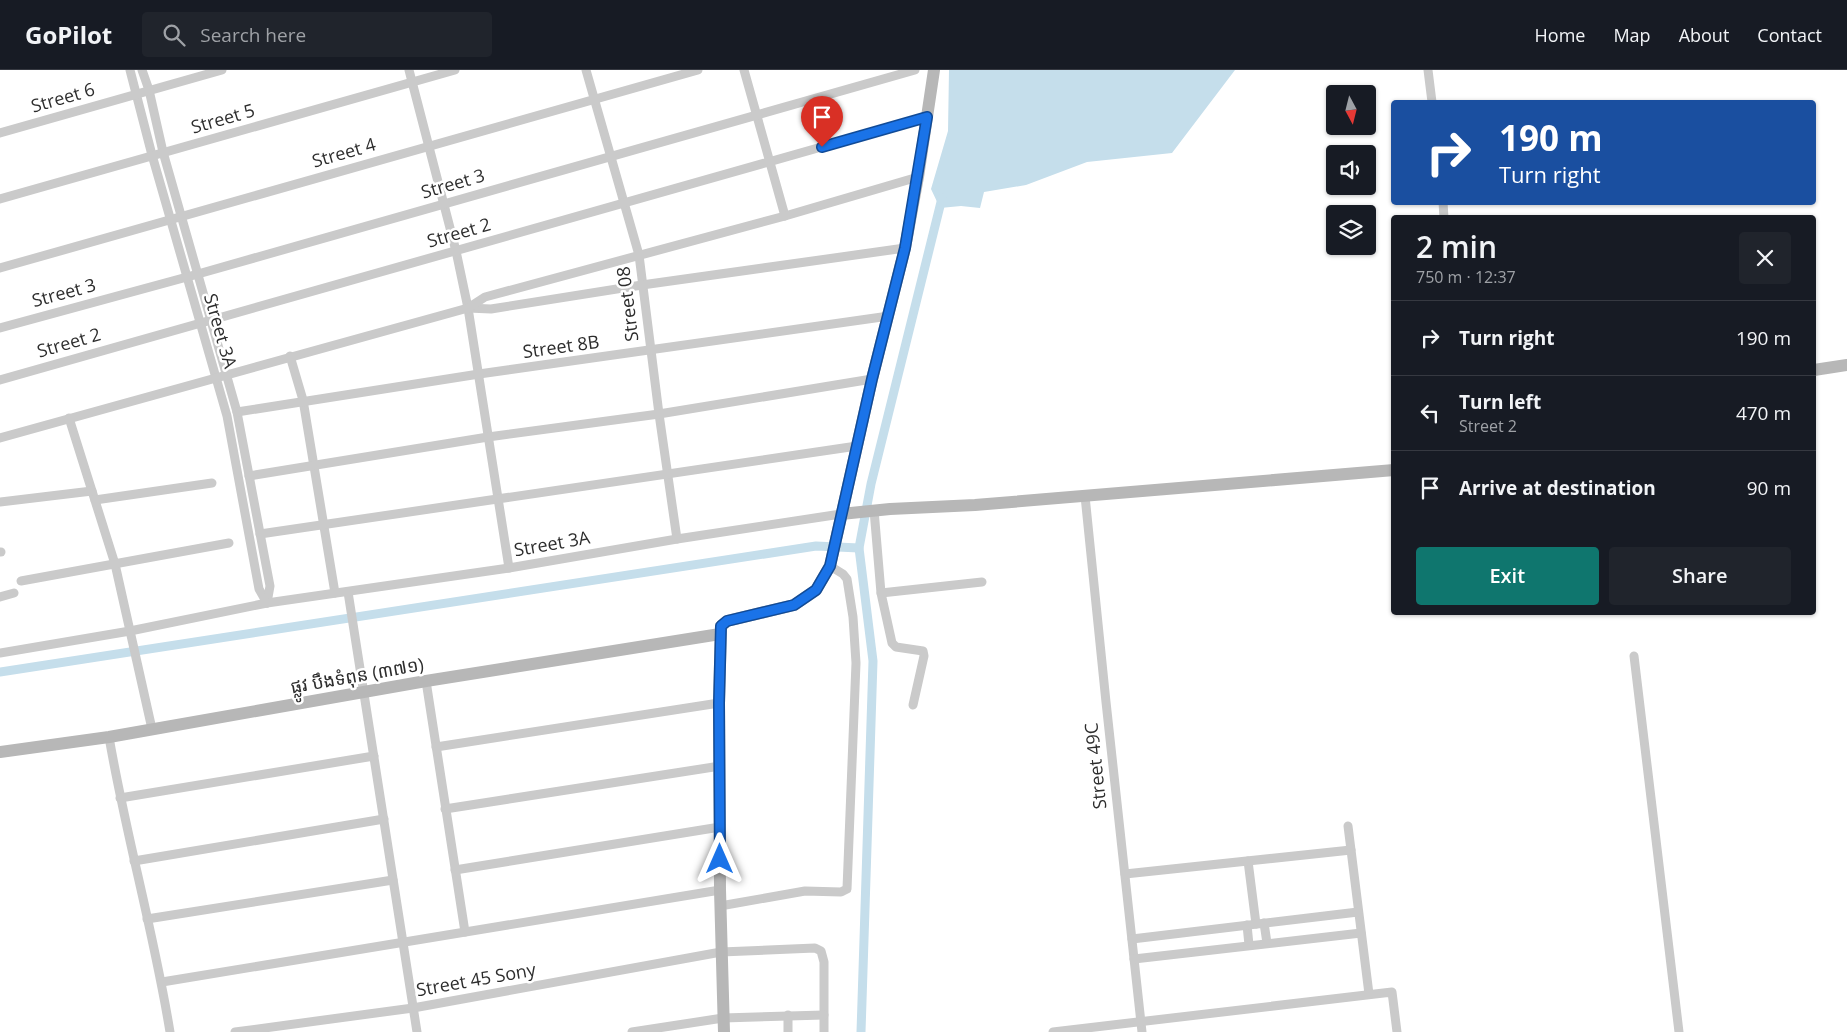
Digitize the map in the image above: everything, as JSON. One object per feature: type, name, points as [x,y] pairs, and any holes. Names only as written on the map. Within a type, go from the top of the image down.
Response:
[{"type":"street","name":"Street 3A","points":[[130,70],[152,156],[216,378],[229,430],[259,589],[268,603]]},
{"type":"street","name":"Street 3A","points":[[142,70],[240,428],[270,586],[268,603]]},
{"type":"street","name":"Street 6","points":[[0,133],[222,70]]},
{"type":"street","points":[[409,70],[430,146],[468,308],[509,568]]},
{"type":"street","name":"Street 5","points":[[0,199],[455,70]]},
{"type":"street","name":"Street 08","points":[[586,70],[639,255],[650,351],[677,539]]},
{"type":"street","name":"Street 4","points":[[0,268],[698,70]]},
{"type":"street","points":[[744,70],[785,216]]},
{"type":"street","name":"Street 3","points":[[0,328],[198,274],[915,70]]},
{"type":"street","points":[[724,1032],[720,906],[719,703],[721,626],[727,621],[794,605],[808,597],[822,582],[830,566],[872,379],[905,248],[934,70]]},
{"type":"street","points":[[1428,70],[1432,100]]},
{"type":"street","name":"Street 2","points":[[0,380],[927,117]]},
{"type":"street","points":[[0,438],[468,308],[486,297],[785,216],[918,177]]},
{"type":"street","points":[[468,308],[491,309],[642,285],[905,248]]},
{"type":"street","name":"Street 8B","points":[[236,412],[303,400],[479,374],[889,316]]},
{"type":"street","points":[[290,356],[303,400],[335,593]]},
{"type":"street","points":[[1816,370],[1847,365]]},
{"type":"street","points":[[250,476],[488,437],[659,414],[872,379]]},
{"type":"street","points":[[69,418],[115,564],[152,729]]},
{"type":"street","points":[[229,430],[240,428]]},
{"type":"street","points":[[248,528],[260,530],[324,525],[857,446]]},
{"type":"street","points":[[236,469],[248,466]]},
{"type":"street","points":[[841,514],[869,510],[975,505],[1391,470]]},
{"type":"street","points":[[95,500],[212,483]]},
{"type":"street","points":[[0,502],[92,490]]},
{"type":"street","name":"Street 49C","points":[[1085,496],[1142,1032]]},
{"type":"street","points":[[869,510],[881,593],[892,643],[896,646],[923,651],[924,656],[913,705]]},
{"type":"street","name":"Street 3A","points":[[0,653],[33,646],[130,632],[268,603],[509,568],[677,539],[841,514]]},
{"type":"street","points":[[21,581],[228,543]]},
{"type":"street","points":[[720,906],[804,891],[841,892],[847,889],[856,663],[854,626],[847,579],[843,574],[830,566]]},
{"type":"street","points":[[881,593],[982,582]]},
{"type":"street","points":[[348,592],[417,1032]]},
{"type":"street","points":[[0,597],[14,593]]},
{"type":"street","name":"ផ្លូវ បឹងទំពុន (៣៧១)","points":[[0,752],[109,737],[426,681],[720,634]]},
{"type":"street","points":[[1634,656],[1680,1032]]},
{"type":"street","points":[[426,681],[465,932]]},
{"type":"street","points":[[436,747],[719,703]]},
{"type":"street","points":[[109,737],[120,798],[162,982],[170,1032]]},
{"type":"street","points":[[120,798],[374,756]]},
{"type":"street","points":[[445,809],[720,766]]},
{"type":"street","points":[[134,861],[384,819]]},
{"type":"street","points":[[1348,826],[1369,994]]},
{"type":"street","points":[[455,870],[720,827]]},
{"type":"street","points":[[1124,874],[1351,850]]},
{"type":"street","points":[[1248,861],[1256,924],[1267,944]]},
{"type":"street","points":[[147,919],[393,880]]},
{"type":"street","points":[[162,982],[720,890]]},
{"type":"street","points":[[1132,939],[1358,912]]},
{"type":"street","points":[[1249,946],[1256,924]]},
{"type":"street","points":[[1134,959],[1361,933]]},
{"type":"street","name":"Street 45 Sony","points":[[235,1032],[413,1008],[722,952],[815,948],[821,951],[824,962],[824,1014]]},
{"type":"street","points":[[1053,1032],[1392,992],[1397,1032]]},
{"type":"street","points":[[632,1032],[724,1018],[824,1014],[824,1032]]},
{"type":"street","points":[[788,1015],[788,1032]]},
{"type":"water","points":[[949,70],[1235,70],[1172,153],[1087,162],[1026,185],[984,192],[980,208],[961,206],[940,208],[931,189],[948,131]]},
{"type":"waterway","points":[[861,1032],[873,661],[859,548],[871,484],[942,198]]},
{"type":"waterway","points":[[0,672],[816,546],[859,548]]},
{"type":"route","points":[[720,859],[719,703],[721,626],[727,621],[794,605],[816,590],[830,566],[872,379],[905,248],[927,117],[822,147]]}]
